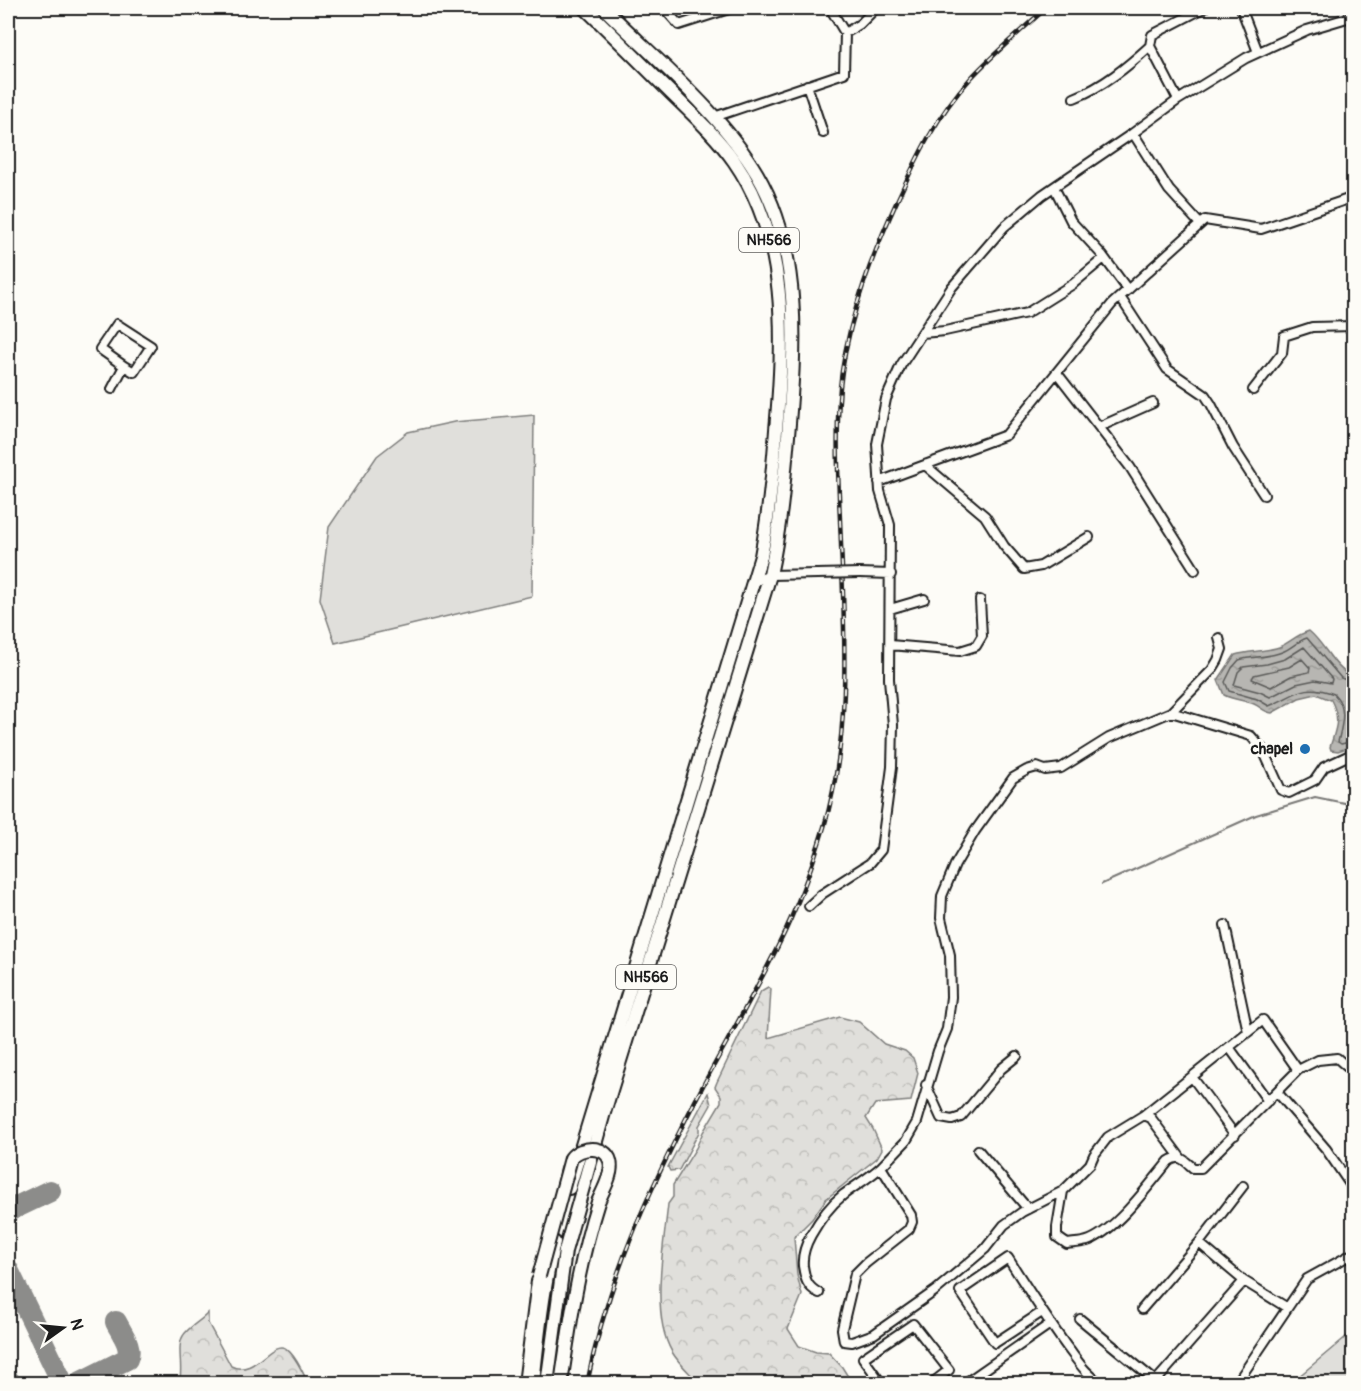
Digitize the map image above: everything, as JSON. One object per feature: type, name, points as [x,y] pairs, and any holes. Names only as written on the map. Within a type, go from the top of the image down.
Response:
[{"type":"highway","name":"NH566","points":[[533,1383],[547,1272],[560,1217],[754,582],[768,522],[781,358],[780,299],[773,254],[761,212],[733,161],[714,137],[585,8]]},
{"type":"highway","name":"NH566","points":[[547,1383],[565,1251],[603,1116],[770,575],[778,539],[790,409],[793,339],[791,291],[782,233],[768,195],[744,154],[714,117],[604,8]]},
{"type":"highway","points":[[525,1383],[534,1300],[564,1182],[574,1154],[583,1148],[590,1148],[607,1156],[610,1169],[582,1257],[561,1383]]},
{"type":"street","points":[[664,8],[679,25],[732,8]]},
{"type":"street","points":[[714,117],[844,74],[845,33],[830,8]]},
{"type":"street","points":[[845,33],[860,24],[876,8]]},
{"type":"street","points":[[1074,98],[1090,92],[1130,64],[1150,46],[1152,35],[1204,8]]},
{"type":"street","points":[[1241,8],[1258,52]]},
{"type":"street","points":[[810,906],[822,894],[870,863],[881,850],[891,767],[893,725],[889,679],[890,525],[879,482],[877,444],[886,399],[901,365],[952,286],[1004,227],[1054,187],[1178,100],[1258,52],[1307,30],[1353,16]]},
{"type":"street","points":[[1150,46],[1178,100]]},
{"type":"street","points":[[807,85],[823,133]]},
{"type":"street","points":[[1133,133],[1169,190],[1200,224]]},
{"type":"street","points":[[1054,187],[1071,221],[1104,258],[1128,290]]},
{"type":"street","points":[[879,482],[1006,435],[1112,304],[1205,220],[1261,229],[1353,197]]},
{"type":"street","points":[[922,333],[945,331],[1027,313],[1073,284],[1104,258]]},
{"type":"street","points":[[1120,297],[1167,369],[1205,395],[1233,447],[1264,495]]},
{"type":"street","points":[[117,324],[151,346],[134,372],[124,366],[100,349],[117,324]]},
{"type":"street","points":[[1253,390],[1282,353],[1284,336],[1312,327],[1353,326]]},
{"type":"street","points":[[112,389],[124,366]]},
{"type":"street","points":[[1057,372],[1130,467],[1195,570]]},
{"type":"street","points":[[1099,427],[1154,403]]},
{"type":"street","points":[[925,465],[985,516],[1004,546],[1024,569],[1041,566],[1089,537]]},
{"type":"street","points":[[754,582],[770,575],[891,574]]},
{"type":"street","points":[[890,609],[924,599]]},
{"type":"street","points":[[890,645],[960,651],[976,646],[982,636],[980,600]]},
{"type":"street","points":[[819,1293],[811,1289],[804,1274],[803,1261],[808,1241],[825,1212],[842,1196],[881,1167],[906,1141],[917,1122],[926,1085],[947,1029],[951,997],[950,955],[941,918],[942,896],[955,865],[975,831],[1012,778],[1037,767],[1044,770],[1061,768],[1109,738],[1171,712],[1212,670],[1222,649],[1219,638]]},
{"type":"street","points":[[1171,712],[1251,736],[1263,750],[1281,790],[1289,792],[1315,780],[1324,766],[1353,753]]},
{"type":"street","points":[[1225,925],[1248,1032]]},
{"type":"street","points":[[881,1167],[911,1215],[912,1222],[909,1229],[855,1274],[842,1329],[844,1341],[852,1342],[874,1334],[911,1309],[985,1248],[1004,1224],[1063,1191],[1090,1164],[1108,1137],[1144,1115],[1263,1020],[1298,1070]]},
{"type":"street","points":[[1229,1047],[1268,1101]]},
{"type":"street","points":[[926,1085],[942,1118],[952,1120],[961,1117],[1001,1069],[1017,1056]]},
{"type":"street","points":[[1144,1115],[1151,1118],[1180,1157],[1193,1168],[1202,1168],[1298,1070],[1318,1060],[1337,1058],[1353,1073]]},
{"type":"street","points":[[1192,1077],[1235,1135]]},
{"type":"street","points":[[1277,1092],[1326,1149],[1353,1190]]},
{"type":"street","points":[[978,1150],[1028,1209]]},
{"type":"street","points":[[1063,1191],[1057,1237],[1067,1244],[1088,1241],[1127,1211],[1169,1161],[1180,1157]]},
{"type":"street","points":[[1142,1309],[1244,1186]]},
{"type":"street","points":[[1199,1243],[1244,1281],[1286,1307]]},
{"type":"street","points":[[1236,1383],[1307,1279],[1353,1253]]},
{"type":"street","points":[[1042,1312],[995,1343],[960,1291],[1008,1258],[1050,1324],[1090,1377],[1102,1383]]},
{"type":"street","points":[[1080,1319],[1158,1382],[1244,1281]]},
{"type":"street","points":[[882,1383],[863,1359],[913,1324],[949,1370],[931,1383]]},
{"type":"street","points":[[964,1383],[1050,1324]]},
{"type":"green space","points":[[534,415],[532,596],[335,643],[320,599],[329,527],[377,456],[408,432],[454,422]]},
{"type":"green space","points":[[768,987],[771,989],[768,1038],[840,1017],[859,1022],[884,1044],[905,1051],[913,1058],[918,1073],[911,1101],[875,1104],[866,1118],[882,1149],[877,1158],[826,1199],[812,1219],[794,1237],[797,1275],[802,1295],[788,1329],[799,1346],[816,1352],[829,1353],[852,1383],[699,1383],[672,1352],[665,1337],[660,1280],[668,1204],[673,1197],[673,1185],[721,1102],[721,1096],[715,1087],[717,1082],[761,991]]},
{"type":"green space","points":[[708,1093],[711,1105],[699,1126],[699,1132],[679,1170],[670,1171],[668,1167]]},
{"type":"green space","points":[[208,1313],[208,1323],[231,1366],[247,1367],[274,1349],[285,1348],[295,1359],[308,1383],[179,1383],[183,1336]]},
{"type":"green space","points":[[1353,1331],[1353,1383],[1291,1383]]},
{"type":"water","points":[[1309,631],[1340,668],[1353,677],[1353,746],[1338,751],[1331,750],[1330,747],[1337,718],[1331,700],[1316,694],[1299,698],[1272,713],[1254,704],[1224,695],[1218,680],[1235,655],[1279,647]]},
{"type":"waterway","points":[[1102,884],[1256,815],[1315,797],[1354,805]]},
{"type":"taxiway","points":[[8,1211],[50,1191]]},
{"type":"taxiway","points":[[8,1270],[63,1384]]},
{"type":"taxiway","points":[[77,1384],[127,1359],[128,1345],[116,1322]]},
{"type":"taxiway","points":[[8,1379],[10,1384]]},
{"type":"railway","points":[[587,1384],[607,1304],[636,1226],[688,1115],[785,932],[804,887],[833,793],[839,758],[844,687],[838,413],[846,349],[864,284],[897,201],[920,153],[947,107],[970,79],[1046,8]]},
{"type":"place","name":"chapel","points":[[1305,749]]}]
